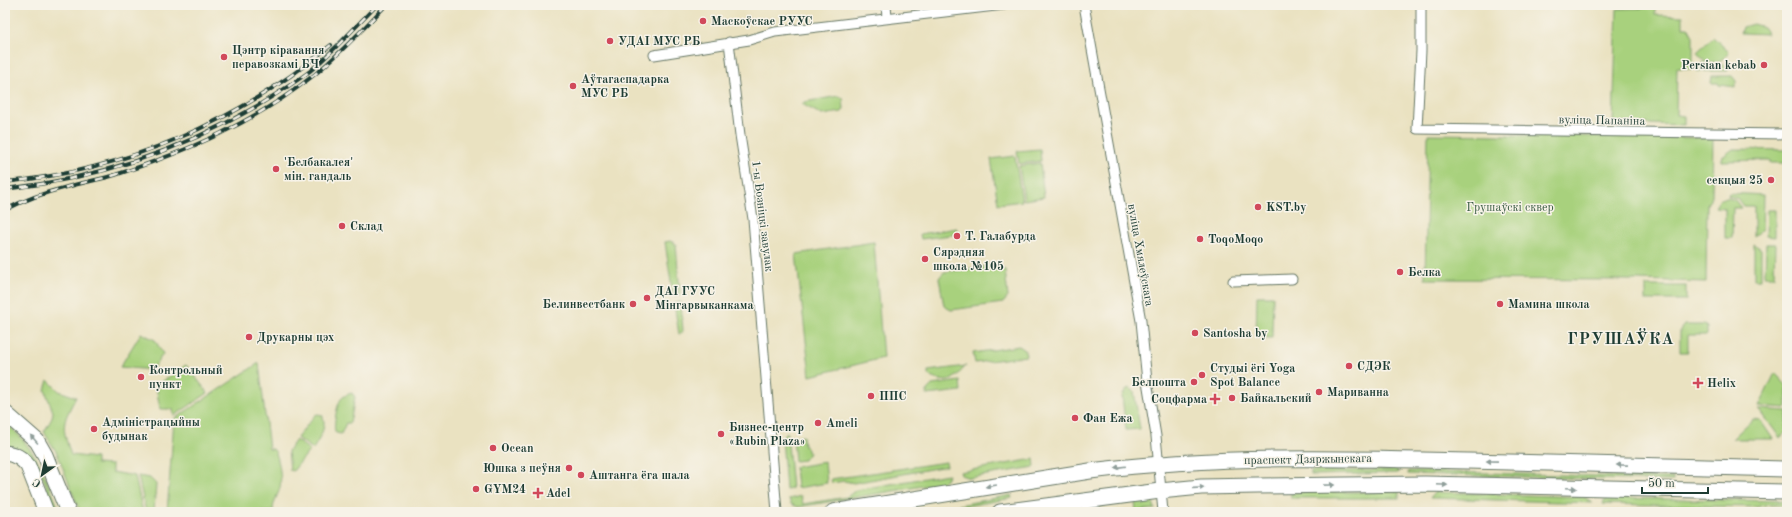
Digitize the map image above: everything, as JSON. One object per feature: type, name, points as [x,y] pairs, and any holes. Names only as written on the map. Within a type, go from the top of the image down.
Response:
[{"type":"main road","points":[[5,413],[37,441],[45,455],[68,512]]},
{"type":"main road","points":[[5,453],[13,454],[24,461],[28,466],[46,512]]},
{"type":"main road","name":"праспект Дзяржынскага","points":[[833,512],[1042,478],[1133,465],[1268,459],[1364,459],[1787,469]]},
{"type":"main road","points":[[1000,512],[1201,487],[1410,484],[1787,492]]},
{"type":"street","points":[[886,5],[887,18]]},
{"type":"street","points":[[654,55],[749,40],[775,32],[1004,5]]},
{"type":"street","name":"вуліца Хмялеўскага","points":[[1084,5],[1141,322],[1159,465],[1160,491],[1163,512]]},
{"type":"street","name":"вуліца Папаніна","points":[[1421,5],[1421,51],[1417,128],[1787,134]]},
{"type":"street","name":"1-ы Возніцкі завулак","points":[[729,42],[740,135],[753,219],[777,512]]},
{"type":"street","points":[[1233,280],[1292,279]]},
{"type":"green space","points":[[1646,5],[1655,5],[1655,15],[1683,16],[1683,27],[1688,27],[1693,36],[1693,69],[1677,68],[1676,115],[1684,116],[1684,125],[1613,123],[1617,9],[1646,8]]},
{"type":"green space","points":[[1753,24],[1763,27],[1768,34],[1741,33],[1743,27]]},
{"type":"green space","points":[[1713,37],[1729,52],[1722,59],[1709,62],[1700,57],[1697,52]]},
{"type":"green space","points":[[1703,62],[1715,66],[1723,63],[1728,71],[1697,71]]},
{"type":"green space","points":[[1712,76],[1732,76],[1736,81],[1736,87],[1711,83]]},
{"type":"green space","points":[[839,96],[843,98],[844,109],[842,112],[822,115],[802,104],[804,102]]},
{"type":"green space","name":"Грушаўскі сквер","points":[[1428,134],[1713,138],[1712,197],[1707,204],[1706,282],[1637,280],[1425,279]]},
{"type":"green space","points":[[1040,149],[1041,161],[1019,164],[1017,151]]},
{"type":"green space","points":[[1733,149],[1787,150],[1787,163],[1770,163],[1770,160],[1721,161],[1721,158]]},
{"type":"green space","points":[[1015,156],[1022,201],[998,204],[991,159]]},
{"type":"green space","points":[[1040,163],[1044,197],[1024,200],[1019,166]]},
{"type":"green space","points":[[1729,193],[1763,195],[1762,230],[1754,236],[1754,206],[1743,206],[1737,198],[1728,196]]},
{"type":"green space","points":[[1728,198],[1735,200],[1741,208],[1733,208],[1732,238],[1725,238],[1725,208],[1715,207],[1720,199]]},
{"type":"green space","points":[[1767,210],[1775,210],[1775,237],[1766,236]]},
{"type":"green space","points":[[957,228],[958,234],[921,239],[920,234]]},
{"type":"green space","points":[[670,241],[676,244],[680,295],[673,296],[665,242]]},
{"type":"green space","points":[[874,242],[883,358],[810,376],[796,254]]},
{"type":"green space","points":[[1754,244],[1761,249],[1761,279],[1754,279]]},
{"type":"green space","points":[[1766,244],[1775,244],[1774,276],[1765,276]]},
{"type":"green space","points":[[997,265],[1005,270],[1008,297],[1003,303],[951,310],[944,306],[939,278],[944,272]]},
{"type":"green space","points":[[1646,286],[1686,286],[1686,300],[1646,300]]},
{"type":"green space","points":[[1257,296],[1273,296],[1272,338],[1256,337]]},
{"type":"green space","points":[[681,302],[683,331],[679,334],[674,303]]},
{"type":"green space","points":[[1684,325],[1704,325],[1707,327],[1707,335],[1688,335],[1688,352],[1680,352],[1680,330]]},
{"type":"green space","points":[[141,333],[155,340],[163,354],[152,370],[120,367]]},
{"type":"green space","points":[[1019,346],[1025,350],[1026,356],[975,363],[973,353]]},
{"type":"green space","points":[[259,363],[269,449],[273,449],[277,456],[280,473],[281,484],[274,502],[273,512],[167,512],[174,419]]},
{"type":"green space","points":[[186,365],[208,393],[174,416],[173,409],[160,409],[156,386]]},
{"type":"green space","points":[[966,366],[953,379],[946,381],[928,375],[928,371]]},
{"type":"green space","points":[[1775,373],[1787,386],[1787,408],[1759,406]]},
{"type":"green space","points":[[48,380],[59,391],[76,397],[64,425],[64,431],[71,455],[96,458],[96,464],[112,465],[112,472],[135,476],[143,512],[80,512],[57,453],[44,432],[52,418],[53,412],[45,390]]},
{"type":"green space","points":[[960,381],[961,391],[927,395],[927,390],[932,385]]},
{"type":"green space","points":[[1128,388],[1134,391],[1140,429],[1126,430],[1122,396]]},
{"type":"green space","points":[[352,393],[355,397],[350,423],[346,423],[341,434],[336,433],[335,422],[339,402],[343,397]]},
{"type":"green space","points":[[1759,409],[1787,411],[1787,431],[1780,438]]},
{"type":"green space","points":[[315,415],[322,415],[324,423],[320,437],[313,449],[297,438]]},
{"type":"green space","points":[[1753,419],[1760,420],[1773,439],[1732,439]]},
{"type":"green space","points":[[5,422],[25,442],[32,452],[44,474],[60,512],[55,512],[44,480],[33,461],[25,453],[16,448],[5,446]]},
{"type":"green space","points":[[787,432],[792,489],[786,490],[782,438]]},
{"type":"green space","points":[[803,436],[804,446],[807,448],[809,453],[804,460],[795,461],[793,438]]},
{"type":"green space","points":[[296,440],[310,450],[293,471],[290,470],[288,451]]},
{"type":"green space","points":[[1034,459],[1035,467],[969,478],[961,475],[960,472]]},
{"type":"green space","points":[[825,462],[827,483],[797,488],[795,467]]},
{"type":"green space","points":[[946,462],[947,466],[854,483],[844,481],[832,483],[831,479]]},
{"type":"green space","points":[[1398,470],[1398,473],[1311,475],[1311,471]]},
{"type":"green space","points":[[1408,471],[1673,478],[1673,481],[1408,474]]},
{"type":"green space","points":[[948,474],[946,480],[941,483],[798,507],[791,504],[789,499],[801,496],[803,504],[847,497],[856,490]]},
{"type":"green space","points":[[138,476],[150,478],[156,484],[154,512],[146,512]]},
{"type":"green space","points":[[1291,492],[1399,492],[1399,498],[1291,498]]},
{"type":"green space","points":[[1435,492],[1584,497],[1592,503],[1430,498]]},
{"type":"green space","points":[[1011,495],[1012,498],[933,512],[933,510]]},
{"type":"green space","points":[[1609,498],[1787,501],[1787,505],[1764,505],[1756,507],[1603,504],[1604,501]]},
{"type":"green space","points":[[1150,500],[1153,502],[1155,509],[1136,511],[1135,502],[1102,506],[1089,512],[1051,512]]},
{"type":"railway","points":[[5,189],[72,178],[104,170],[136,161],[197,137],[257,106],[291,85],[319,63],[377,5]]},
{"type":"railway","points":[[5,210],[44,194],[115,175],[142,166],[219,134],[244,121],[268,108],[324,67],[386,5]]},
{"type":"railway","points":[[5,182],[50,176],[93,167],[136,154],[178,138],[219,119],[258,97],[295,73],[331,45]]},
{"type":"place","name":"Маскоўскае РУУС","points":[[703,21]]},
{"type":"place","name":"УДАІ МУС РБ","points":[[610,41]]},
{"type":"place","name":"Цэнтр кіравання перавозкамі БЧ","points":[[224,57]]},
{"type":"place","name":"Persian kebab","points":[[1764,65]]},
{"type":"place","name":"Аўтагаспадарка МУС РБ","points":[[573,86]]},
{"type":"place","name":"'Белбакалея' мін. гандаль","points":[[276,169]]},
{"type":"place","name":"секцыя 25","points":[[1771,180]]},
{"type":"place","name":"KST.by","points":[[1258,207]]},
{"type":"place","name":"Склад","points":[[342,226]]},
{"type":"place","name":"Т. Галабурда","points":[[957,236]]},
{"type":"place","name":"ToqoMoqo","points":[[1200,239]]},
{"type":"place","name":"Сярэдняя школа №105","points":[[925,259]]},
{"type":"place","name":"Белка","points":[[1400,272]]},
{"type":"place","name":"ДАІ ГУУС Мінгарвыканкама","points":[[647,298]]},
{"type":"place","name":"Белинвестбанк","points":[[633,304]]},
{"type":"place","name":"Мамина школа","points":[[1500,304]]},
{"type":"place","name":"Santosha by","points":[[1195,333]]},
{"type":"place","name":"Друкарны цэх","points":[[249,337]]},
{"type":"place","name":"СДЭК","points":[[1349,366]]},
{"type":"place","name":"Студыі ёгі Yoga Spot Balance","points":[[1202,375]]},
{"type":"place","name":"Контрольный пункт","points":[[141,377]]},
{"type":"place","name":"Белпошта","points":[[1194,382]]},
{"type":"place","name":"Helix","points":[[1698,383]]},
{"type":"place","name":"Мариванна","points":[[1319,392]]},
{"type":"place","name":"ППС","points":[[871,396]]},
{"type":"place","name":"Байкальский","points":[[1232,398]]},
{"type":"place","name":"Соцфарма","points":[[1215,399]]},
{"type":"place","name":"Фан Ежа","points":[[1075,418]]},
{"type":"place","name":"Ameli","points":[[818,423]]},
{"type":"place","name":"Адміністрацыйны будынак","points":[[94,429]]},
{"type":"place","name":"Бизнес-центр «Rubin Plaza»","points":[[721,434]]},
{"type":"place","name":"Ocean","points":[[493,448]]},
{"type":"place","name":"Юшка з пеўня","points":[[569,468]]},
{"type":"place","name":"Аштанга ёга шала","points":[[581,475]]},
{"type":"place","name":"GYM24","points":[[476,489]]},
{"type":"place","name":"Adel","points":[[538,493]]},
{"type":"district","name":"ГРУШАЎКА","points":[[1621,338]]}]
